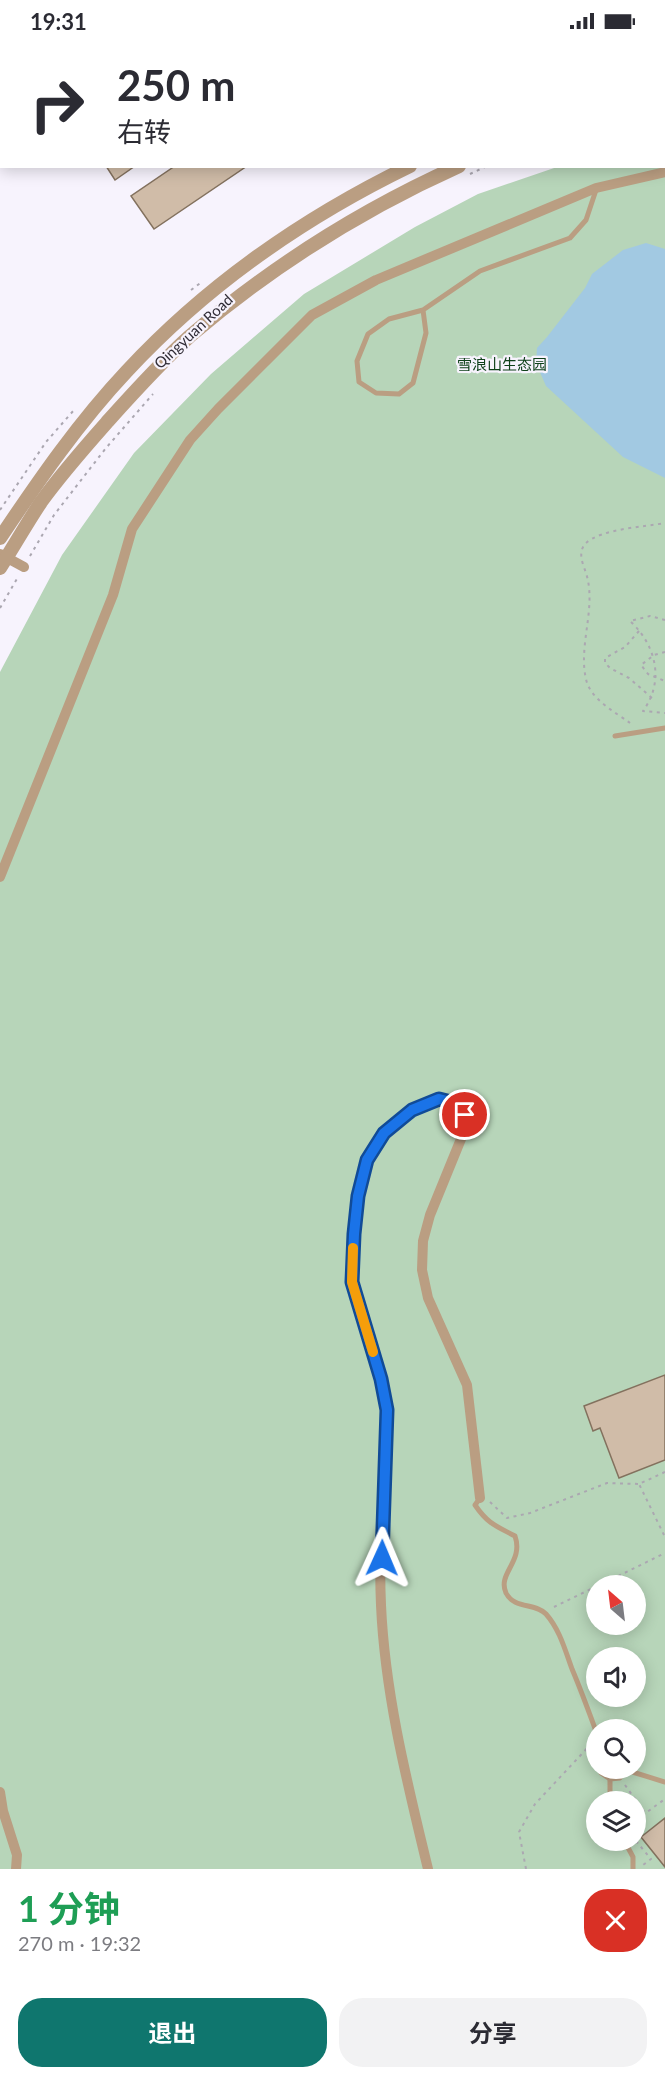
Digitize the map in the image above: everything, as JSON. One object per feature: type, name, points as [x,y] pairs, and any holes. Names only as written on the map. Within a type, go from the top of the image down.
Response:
[{"type":"street","name":"Qingyuan Road","points":[[0,538],[82,422],[170,327],[222,283],[287,237],[364,190],[406,168]]},
{"type":"street","name":"Qingyuan Road","points":[[2,560],[42,501],[90,441],[189,338],[239,297],[322,240],[440,170],[460,172]]},
{"type":"street","points":[[0,877],[113,595],[132,530],[197,432],[218,409],[312,315],[376,280],[596,188],[665,172]]},
{"type":"street","points":[[2,560],[24,567]]},
{"type":"street","points":[[428,1869],[402,1758],[387,1672],[381,1604],[387,1410],[381,1379],[352,1282],[358,1196],[367,1160],[384,1133],[412,1110],[439,1099],[459,1104],[465,1115],[461,1139],[430,1215],[423,1241],[422,1270],[428,1298],[467,1385],[485,1500]]},
{"type":"street","points":[[0,1791],[3,1811],[17,1855],[16,1869]]},
{"type":"lane","points":[[423,310],[426,333],[413,383],[399,394],[376,393],[359,382],[357,361],[368,334],[389,319],[423,310],[480,270],[570,238],[586,220],[596,188]]},
{"type":"lane","points":[[615,736],[640,730],[665,728]]},
{"type":"lane","points":[[485,1500],[475,1506],[484,1519],[494,1527],[515,1536],[518,1545],[517,1554],[504,1581],[507,1593],[516,1602],[544,1612],[559,1632],[591,1719]]},
{"type":"lane","points":[[646,1775],[665,1782]]},
{"type":"lane","points":[[610,1779],[610,1791]]},
{"type":"lane","points":[[630,1851],[633,1857],[633,1869]]},
{"type":"path","points":[[460,172],[478,168]]},
{"type":"path","name":"Qingyuan Road","points":[[0,608],[54,515],[105,448],[157,389]]},
{"type":"path","points":[[640,730],[599,701],[586,681],[589,583],[581,555],[584,545],[597,535],[665,523]]},
{"type":"path","points":[[665,620],[650,616],[630,621],[649,642],[657,665],[658,679],[652,698],[643,711],[665,713]]},
{"type":"path","points":[[640,630],[625,647],[605,658],[605,663],[629,678],[652,698]]},
{"type":"path","points":[[665,652],[654,655],[641,665],[648,674],[665,681]]},
{"type":"path","points":[[485,1500],[507,1518],[530,1513],[607,1483],[639,1484],[665,1472]]},
{"type":"path","points":[[639,1484],[665,1537]]},
{"type":"path","points":[[620,1575],[665,1553]]},
{"type":"path","points":[[544,1612],[586,1592]]},
{"type":"path","points":[[526,1869],[519,1832],[535,1804],[586,1748]]},
{"type":"path","points":[[646,1812],[665,1799]]},
{"type":"path","points":[[639,1869],[651,1859],[645,1851]]},
{"type":"green space","name":"雪浪山生态园","points":[[554,168],[665,168],[665,1869],[0,1869],[0,672],[62,555],[134,453],[211,374],[304,294],[415,227],[478,194]]},
{"type":"water","points":[[646,243],[665,249],[665,478],[623,457],[546,386],[536,363],[537,348],[585,288],[592,274],[623,250]]},
{"type":"building","points":[[107,168],[132,168],[115,180]]},
{"type":"building","points":[[172,168],[244,168],[154,229],[131,196]]},
{"type":"building","points":[[665,1375],[665,1460],[619,1478],[600,1428],[593,1431],[584,1406]]},
{"type":"building","points":[[665,1818],[665,1867],[646,1843],[646,1833]]},
{"type":"slow traffic","points":[[353,1248],[352,1282],[373,1352]]},
{"type":"route","points":[[382,1558],[387,1410],[381,1379],[352,1282],[358,1196],[367,1160],[384,1133],[412,1110],[439,1099],[459,1104],[465,1115]]}]
